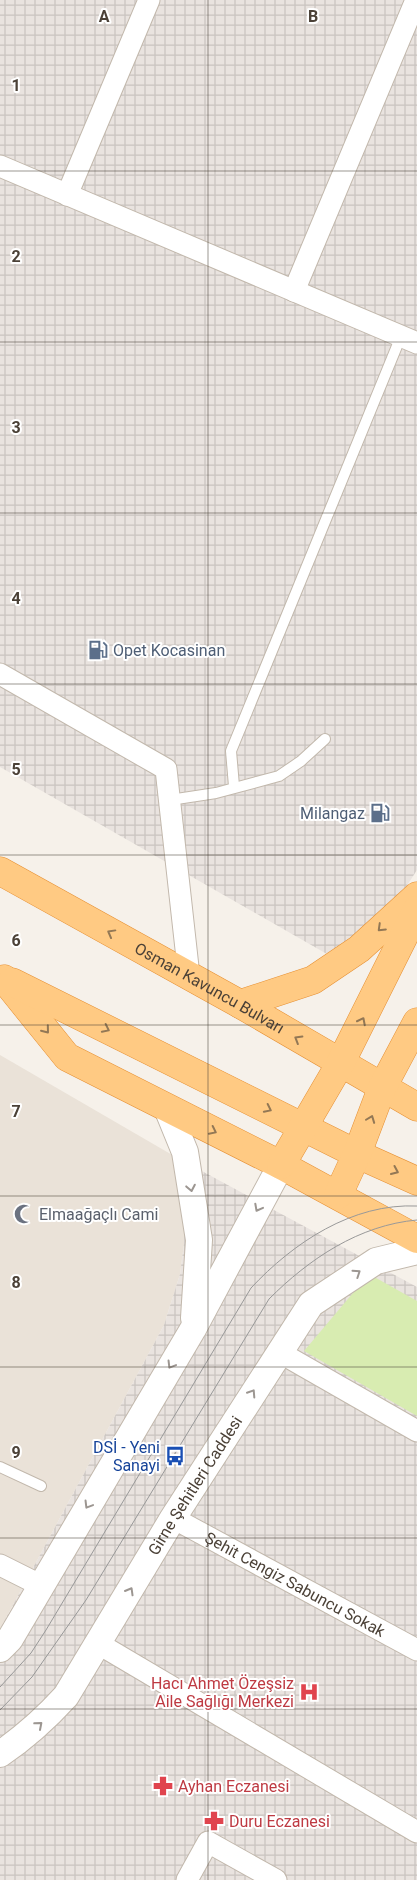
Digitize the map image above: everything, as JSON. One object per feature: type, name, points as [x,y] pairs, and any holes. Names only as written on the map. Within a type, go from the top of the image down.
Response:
[{"type":"highway","name":"Osman Kavuncu Bulvarı","points":[[0,871],[240,1004],[417,1108]]},
{"type":"highway","points":[[240,1004],[313,980],[359,949],[417,896]]},
{"type":"highway","points":[[281,1165],[340,1064],[417,910]]},
{"type":"highway","points":[[2,978],[67,1057],[281,1165],[417,1239]]},
{"type":"highway","points":[[2,978],[358,1154],[417,1180]]},
{"type":"highway","points":[[338,1196],[358,1154],[382,1088],[417,1022]]},
{"type":"street","points":[[67,195],[149,0]]},
{"type":"street","points":[[294,291],[416,0]]},
{"type":"street","points":[[0,166],[294,291],[407,344]]},
{"type":"street","points":[[0,674],[166,769],[189,976]]},
{"type":"street","points":[[166,1108],[185,1152],[199,1240],[193,1329]]},
{"type":"street","points":[[0,1649],[10,1638],[193,1329],[281,1165]]},
{"type":"street","name":"Girne Şehitleri Caddesi","points":[[0,1754],[22,1739],[56,1707],[70,1689],[99,1644],[173,1518],[311,1304],[376,1261],[417,1251]]},
{"type":"street","points":[[279,1352],[417,1431]]},
{"type":"street","name":"Şehit Cengiz Sabuncu Sokak","points":[[173,1518],[417,1650]]},
{"type":"street","points":[[0,1565],[40,1585]]},
{"type":"street","points":[[99,1644],[417,1832]]},
{"type":"street","points":[[187,1880],[208,1842],[276,1880]]},
{"type":"lane","points":[[234,786],[232,751],[407,344]]},
{"type":"lane","points":[[170,800],[216,792],[279,776],[301,761],[325,739]]},
{"type":"lane","points":[[0,1466],[41,1486]]},
{"type":"shaded area","points":[[0,0],[417,0],[417,870],[353,969],[0,767]]},
{"type":"shaded area","points":[[0,1055],[174,1156],[184,1215],[184,1244],[180,1274],[164,1325],[0,1629]]},
{"type":"shaded area","points":[[174,1156],[417,1287],[417,1880],[0,1880],[0,1629],[164,1325],[180,1274],[184,1244],[184,1215]]},
{"type":"green space","points":[[369,1274],[417,1301],[417,1416],[304,1351]]},
{"type":"tram line","points":[[0,1687],[31,1653],[46,1630],[251,1288],[286,1256],[305,1241],[325,1229],[370,1211],[393,1207],[417,1206]]},
{"type":"tram line","points":[[0,1710],[32,1677],[86,1600],[269,1299],[301,1270],[336,1246],[375,1229],[417,1220]]},
{"type":"place","name":"Opet Kocasinan","points":[[98,650]]},
{"type":"place","name":"Milangaz","points":[[380,813]]},
{"type":"place","name":"Elmaağaçlı Cami","points":[[24,1214]]},
{"type":"place","name":"DSİ - Yeni Sanayi","points":[[175,1456]]},
{"type":"place","name":"Hacı Ahmet Özeşsiz Aile Sağlığı Merkezi","points":[[309,1692]]},
{"type":"place","name":"Ayhan Eczanesi","points":[[163,1786]]},
{"type":"place","name":"Duru Eczanesi","points":[[214,1821]]}]
